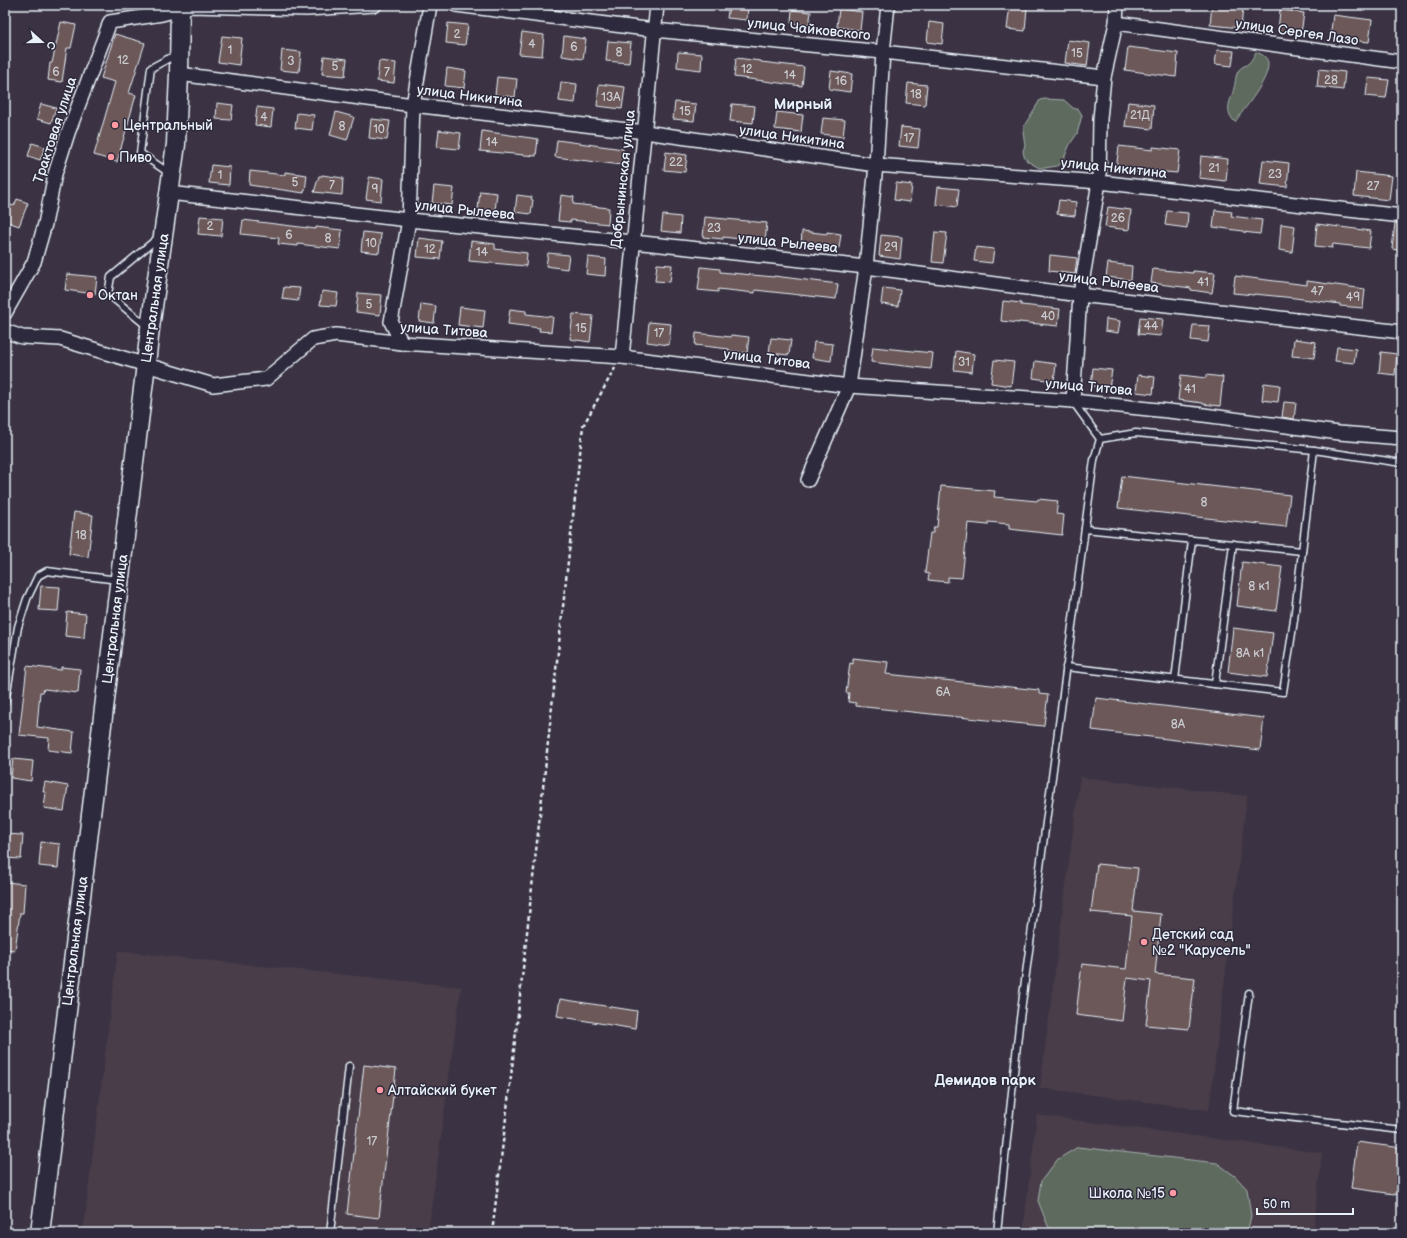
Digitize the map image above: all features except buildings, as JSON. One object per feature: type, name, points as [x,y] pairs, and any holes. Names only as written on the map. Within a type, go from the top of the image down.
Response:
[{"type":"street","points":[[180,7],[307,9],[375,5]]},
{"type":"street","points":[[402,344],[391,322],[410,220],[413,105],[430,5]]},
{"type":"street","name":"улица Чайковского","points":[[456,5],[654,30],[883,52],[1104,77]]},
{"type":"street","name":"Добрынинская улица","points":[[622,357],[657,5]]},
{"type":"street","points":[[808,480],[849,386],[866,267],[876,164],[883,52],[888,5]]},
{"type":"street","points":[[1072,401],[1080,295],[1099,182],[1100,119],[1104,77],[1116,23],[1117,5]]},
{"type":"street","name":"Центральная улица","points":[[40,1233],[150,328],[176,144],[180,7]]},
{"type":"street","name":"Трактовая улица","points":[[5,313],[34,262],[45,224],[55,174],[68,133],[110,22],[162,14],[180,7]]},
{"type":"street","name":"улица Сергея Лазо","points":[[1116,23],[1402,62]]},
{"type":"street","name":"улица Никитина","points":[[179,74],[413,105],[645,132],[876,164],[1099,182],[1402,216]]},
{"type":"street","name":"улица Рылеева","points":[[170,184],[410,220],[866,267],[1080,295],[1402,332]]},
{"type":"street","name":"улица Титова","points":[[5,331],[22,338],[60,339],[213,385],[266,379],[313,338],[336,335],[402,344],[622,357],[849,386],[1072,401],[1196,414],[1338,433],[1402,438]]},
{"type":"lane","points":[[170,184],[140,153],[151,68],[179,54]]},
{"type":"lane","points":[[150,328],[108,294],[111,278],[164,234]]},
{"type":"lane","points":[[1072,401],[1100,439]]},
{"type":"lane","points":[[1100,439],[1136,433],[1314,450],[1402,463]]},
{"type":"lane","points":[[997,1233],[1019,1026],[1094,460],[1100,439]]},
{"type":"lane","points":[[1066,667],[1283,692],[1294,620],[1314,450]]},
{"type":"lane","points":[[1085,529],[1302,551]]},
{"type":"lane","points":[[1175,680],[1192,540]]},
{"type":"lane","points":[[1215,684],[1232,544]]},
{"type":"lane","points":[[5,703],[18,626],[27,599],[38,576],[47,571],[120,580]]},
{"type":"lane","points":[[1249,993],[1232,1111],[1402,1130]]},
{"type":"lane","points":[[330,1233],[349,1066]]},
{"type":"path","points":[[492,1233],[583,426],[622,357]]},
{"type":"shaded area","name":"Детский сад №2 \"Карусель\"","points":[[1080,777],[1247,796],[1209,1110],[1040,1088]]},
{"type":"shaded area","points":[[118,951],[461,987],[428,1233],[83,1233]]},
{"type":"shaded area","name":"Школа №15","points":[[1037,1115],[1322,1153],[1313,1233],[1023,1233]]},
{"type":"green space","points":[[1256,52],[1266,58],[1268,63],[1267,72],[1260,87],[1235,122],[1229,113],[1229,105],[1237,74],[1240,69],[1250,62]]},
{"type":"green space","points":[[1040,100],[1064,100],[1073,108],[1079,110],[1082,115],[1077,134],[1070,144],[1062,163],[1057,166],[1039,168],[1027,161],[1024,156],[1023,151],[1025,145],[1023,132],[1024,126]]},
{"type":"green space","points":[[1078,1147],[1217,1163],[1235,1176],[1247,1189],[1251,1216],[1247,1233],[1054,1233],[1048,1226],[1038,1201],[1041,1181],[1058,1159]]},
{"type":"place","name":"Центральный","points":[[115,125]]},
{"type":"place","name":"Пиво","points":[[111,157]]},
{"type":"place","name":"Октан","points":[[90,295]]},
{"type":"place","name":"Детский сад №2 \"Карусель\"","points":[[1144,942]]},
{"type":"place","name":"Алтайский букет","points":[[380,1090]]},
{"type":"place","name":"Школа №15","points":[[1173,1193]]},
{"type":"district","name":"Мирный","points":[[803,104]]},
{"type":"district","name":"Демидов парк","points":[[985,1080]]}]
